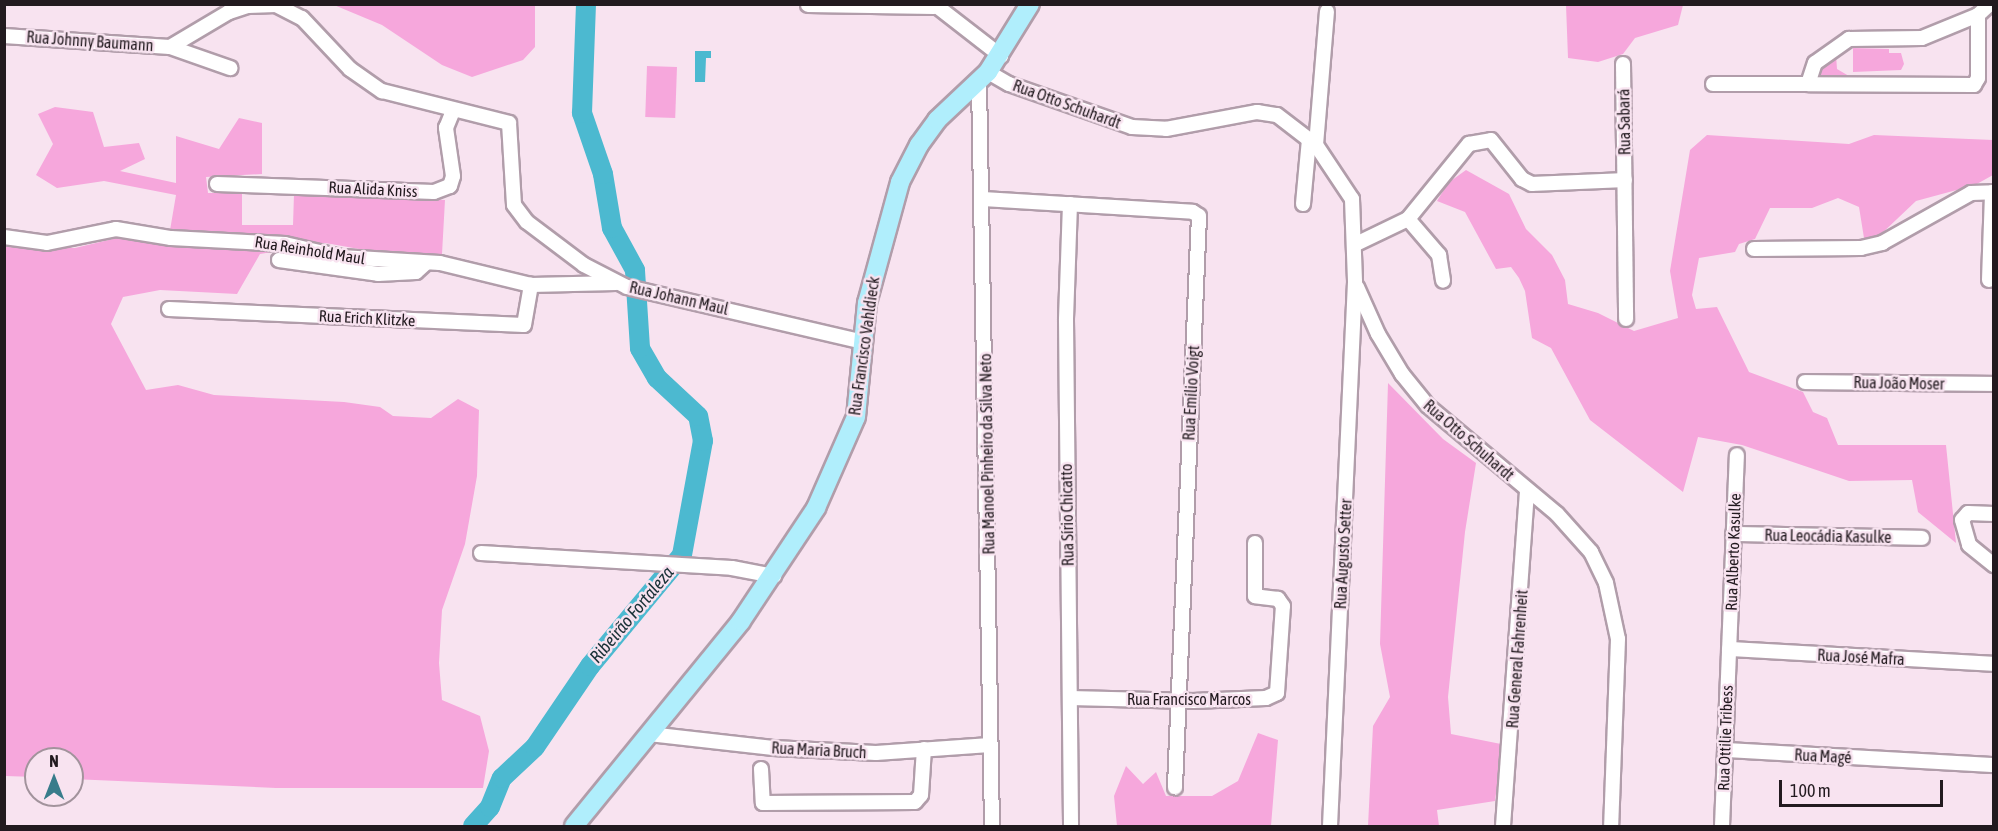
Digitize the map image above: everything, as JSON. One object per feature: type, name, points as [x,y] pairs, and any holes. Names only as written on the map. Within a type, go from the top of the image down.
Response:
[{"type":"main road","name":"Rua Francisco Vahldieck","points":[[574,826],[774,576],[816,508],[849,439],[860,394],[863,342],[875,267],[904,172],[937,120],[983,77],[1000,56],[1030,4]]},
{"type":"street","points":[[1808,84],[1815,63],[1849,39],[1922,38],[1978,15],[1990,4]]},
{"type":"street","name":"Rua Johnny Baumann","points":[[4,36],[170,47],[229,12],[248,6],[276,5],[302,18],[350,69],[382,90],[432,101],[453,111]]},
{"type":"street","points":[[808,5],[934,6],[1000,56]]},
{"type":"street","points":[[1303,204],[1313,142],[1328,11]]},
{"type":"street","points":[[1713,84],[1974,84],[1978,78],[1978,15]]},
{"type":"street","points":[[170,47],[230,68]]},
{"type":"street","name":"Rua Sabará","points":[[1623,64],[1626,319]]},
{"type":"street","name":"Rua Otto Schuhardt","points":[[983,77],[1132,128],[1166,129],[1257,112],[1277,115],[1313,142],[1352,199],[1356,243],[1355,282],[1378,334],[1402,374],[1428,406],[1579,537],[1606,583],[1614,609],[1618,639],[1611,826]]},
{"type":"street","name":"Rua Manoel Pinheiro da Silva Neto","points":[[983,77],[992,826]]},
{"type":"street","name":"Rua Alida Kniss","points":[[217,184],[434,192],[450,186],[453,176],[446,128],[453,111]]},
{"type":"street","name":"Rua Johann Maul","points":[[453,111],[508,123],[511,186],[520,214],[584,266],[621,285],[863,342]]},
{"type":"street","points":[[1356,243],[1408,219],[1461,148],[1485,140],[1501,148],[1526,182],[1625,180]]},
{"type":"street","points":[[1754,249],[1861,248],[1882,243],[1971,193],[1993,192],[1989,280]]},
{"type":"street","name":"Rua Emílio Voigt","points":[[983,199],[1193,212],[1198,216],[1175,787]]},
{"type":"street","name":"Rua Sírio Chicatto","points":[[1070,204],[1066,320],[1071,826]]},
{"type":"street","points":[[1408,219],[1438,255],[1443,281]]},
{"type":"street","name":"Rua Reinhold Maul","points":[[4,237],[47,243],[116,229],[171,238],[285,243],[341,256],[440,263],[480,275],[531,285],[621,285]]},
{"type":"street","points":[[279,260],[370,274],[416,272],[426,263]]},
{"type":"street","name":"Rua Augusto Setter","points":[[1330,826],[1355,282]]},
{"type":"street","name":"Rua Erich Klitzke","points":[[169,309],[524,325],[531,285]]},
{"type":"street","name":"Rua João Moser","points":[[1805,382],[1994,384]]},
{"type":"street","name":"Rua Alberto Kasulke","points":[[1729,649],[1737,455]]},
{"type":"street","name":"Rua General Fahrenheit","points":[[1503,826],[1527,491]]},
{"type":"street","points":[[1994,514],[1968,513],[1962,520],[1969,545],[1994,565]]},
{"type":"street","name":"Rua Leocádia Kasulke","points":[[1733,534],[1922,538]]},
{"type":"street","name":"Rua Francisco Marcos","points":[[1070,698],[1180,701],[1266,698],[1277,693],[1283,606],[1278,599],[1255,596],[1255,543]]},
{"type":"street","points":[[481,553],[688,566],[774,576]]},
{"type":"street","name":"Rua José Mafra","points":[[1729,649],[1994,664]]},
{"type":"street","name":"Rua Ottilie Tribess","points":[[1722,826],[1729,649]]},
{"type":"street","name":"Rua Maria Bruch","points":[[649,734],[773,748],[876,753],[990,745]]},
{"type":"street","points":[[761,769],[762,804],[915,802],[921,795],[924,749]]},
{"type":"street","name":"Rua Magé","points":[[1725,750],[1994,765]]},
{"type":"shaded area","points":[[1566,4],[1683,5],[1678,25],[1635,38],[1623,54],[1598,62],[1568,58]]},
{"type":"shaded area","points":[[334,5],[535,5],[535,47],[523,60],[472,77],[442,65],[382,25]]},
{"type":"shaded area","points":[[1853,48],[1889,49],[1889,53],[1901,53],[1904,64],[1901,70],[1853,72]]},
{"type":"shaded area","points":[[1836,55],[1837,69],[1854,79],[1827,79],[1821,75],[1822,63]]},
{"type":"shaded area","points":[[647,66],[677,67],[675,118],[645,117]]},
{"type":"shaded area","points":[[55,107],[93,112],[104,147],[139,143],[145,159],[120,171],[176,183],[176,136],[219,149],[239,118],[262,123],[262,174],[206,177],[208,193],[242,193],[242,225],[293,225],[294,194],[445,200],[442,254],[382,253],[325,243],[260,254],[237,294],[160,290],[123,297],[111,324],[146,390],[178,385],[214,395],[344,402],[380,407],[393,416],[431,418],[458,399],[479,410],[477,476],[465,544],[442,610],[439,663],[442,700],[480,716],[489,751],[483,788],[276,788],[84,780],[84,747],[24,747],[24,777],[5,776],[5,247],[75,248],[117,238],[168,242],[176,195],[104,181],[57,188],[36,175],[53,144],[38,114]]},
{"type":"shaded area","points":[[1707,135],[1849,144],[1874,135],[1993,140],[1993,175],[1975,185],[1916,201],[1878,237],[1864,238],[1859,207],[1838,198],[1812,208],[1770,208],[1755,239],[1739,244],[1735,252],[1699,258],[1692,295],[1696,309],[1717,307],[1749,372],[1803,392],[1813,412],[1827,418],[1838,445],[1946,445],[1956,543],[1918,512],[1912,480],[1849,481],[1742,445],[1698,437],[1683,492],[1590,420],[1551,348],[1532,338],[1525,291],[1519,278],[1511,267],[1496,269],[1465,212],[1437,201],[1448,183],[1466,170],[1509,194],[1526,229],[1552,255],[1565,280],[1568,304],[1598,313],[1634,331],[1678,318],[1670,271],[1690,150]]},
{"type":"shaded area","points":[[1388,383],[1443,439],[1476,463],[1465,532],[1448,697],[1451,734],[1501,744],[1499,772],[1495,801],[1437,810],[1439,826],[1368,826],[1373,726],[1390,697],[1380,644]]},
{"type":"shaded area","points":[[1258,733],[1278,740],[1271,826],[1117,826],[1114,796],[1126,766],[1143,784],[1156,772],[1166,796],[1212,796],[1238,781]]},
{"type":"water","points":[[695,51],[711,51],[711,58],[706,58],[705,82],[695,82]]},
{"type":"waterway","name":"Ribeirão Fortaleza","points":[[473,826],[490,807],[502,778],[535,747],[590,666],[682,555],[703,441],[698,416],[657,378],[640,348],[635,270],[612,228],[603,174],[582,113],[586,4]]}]
